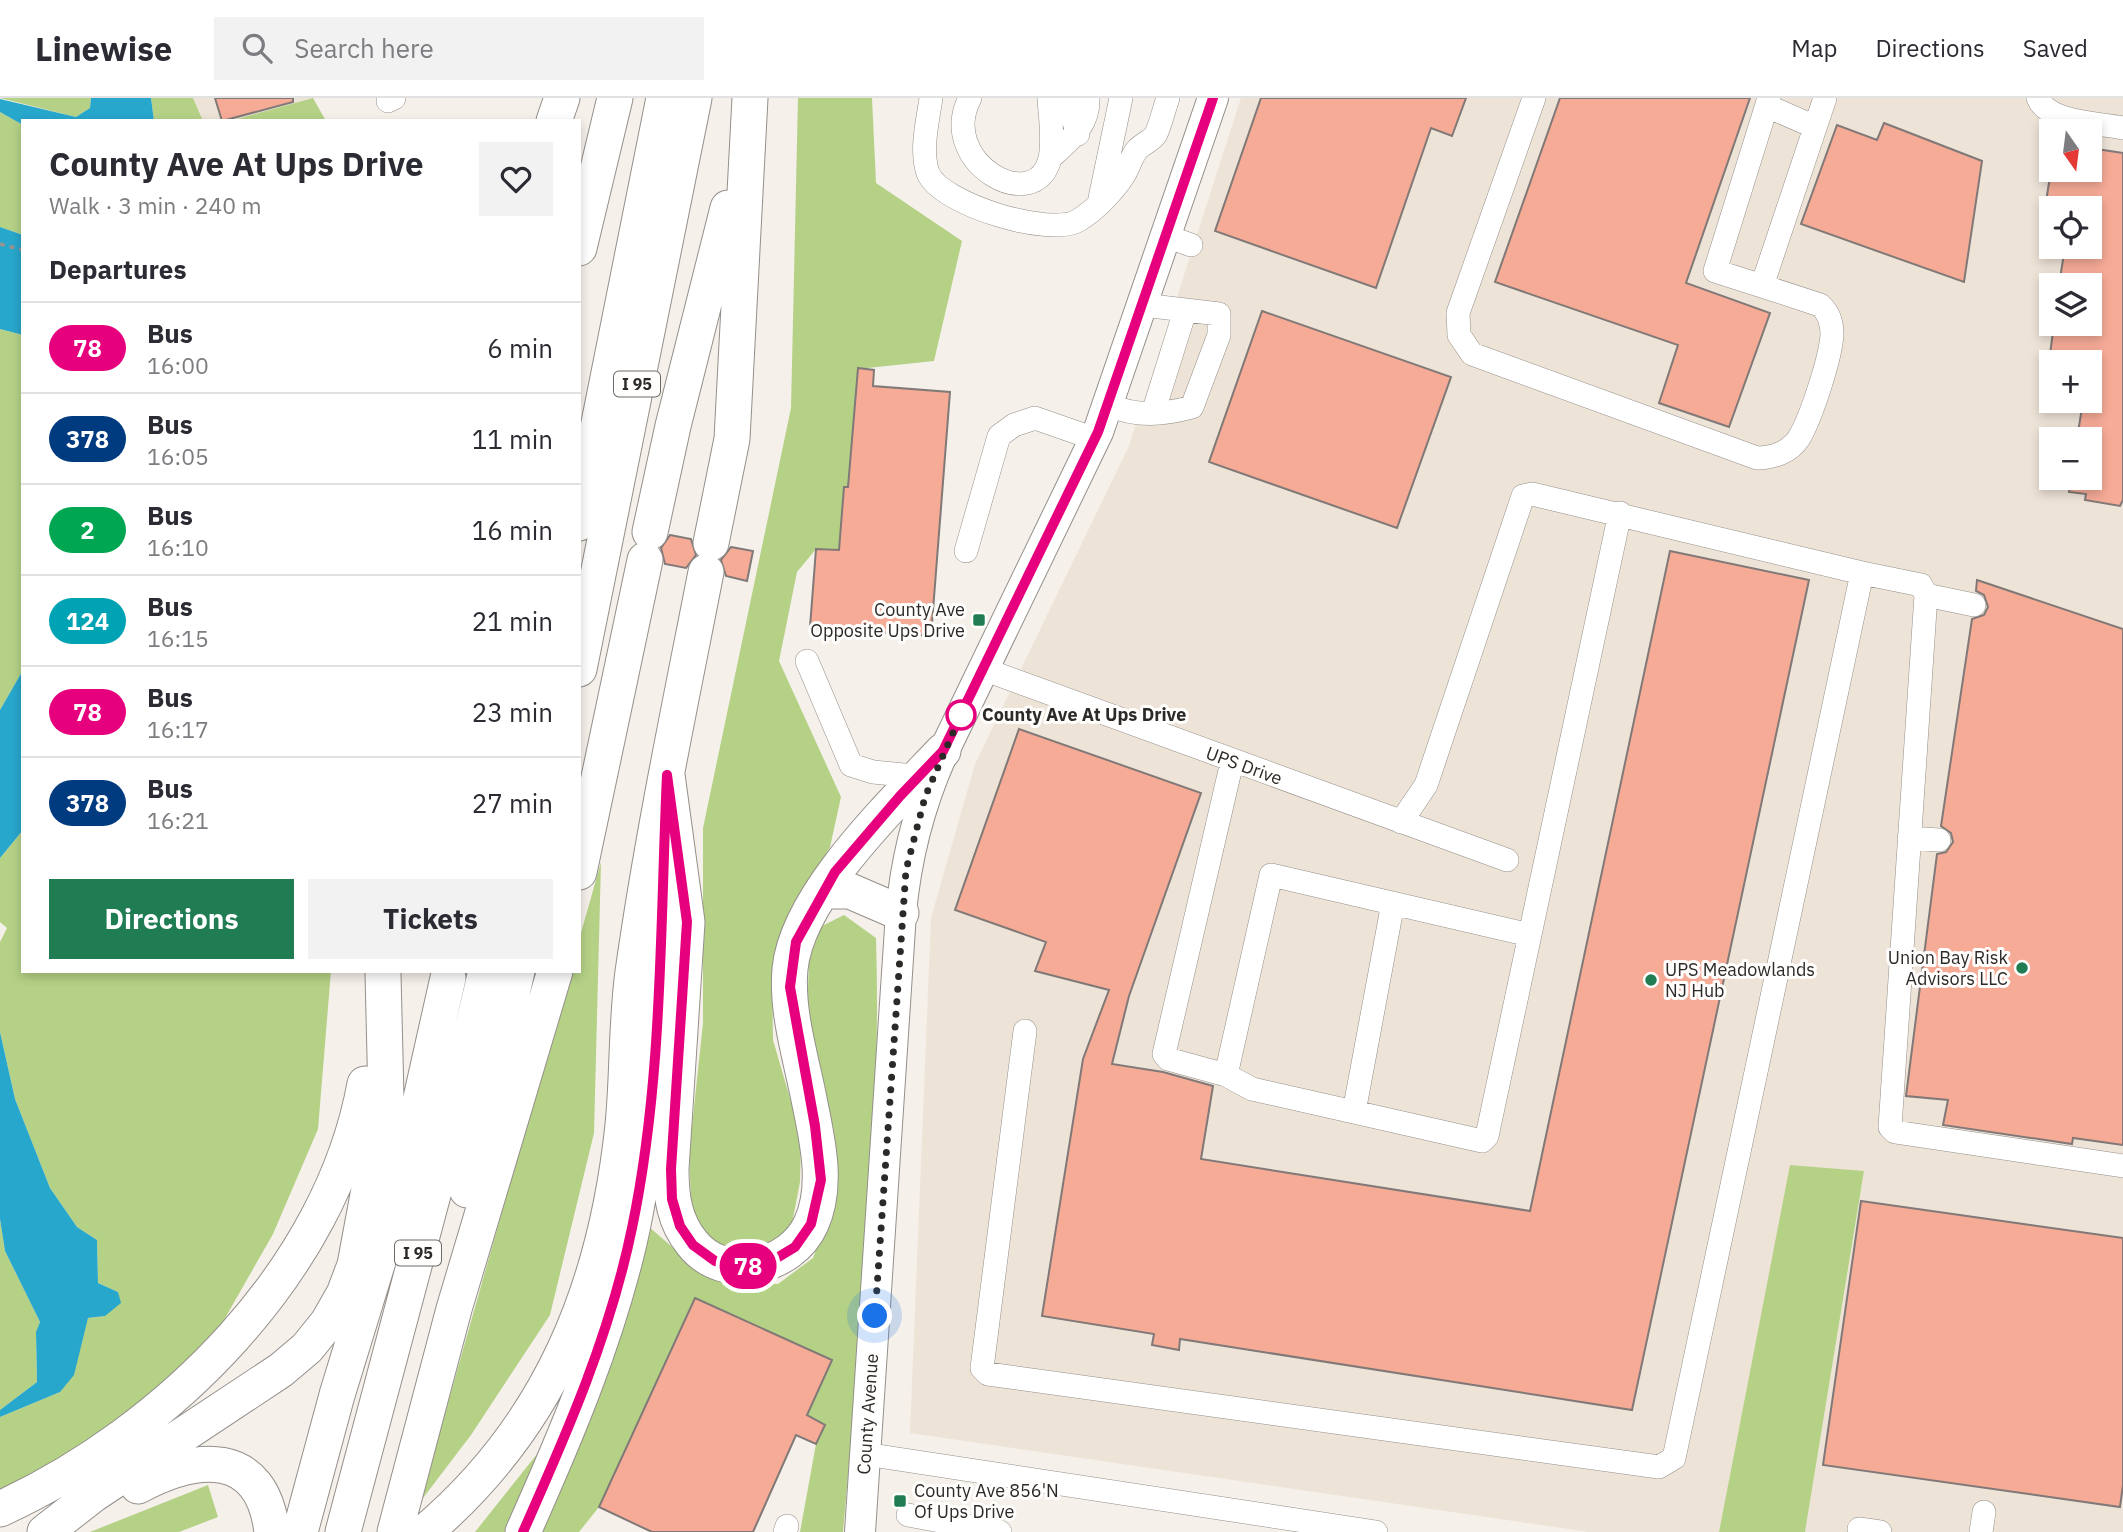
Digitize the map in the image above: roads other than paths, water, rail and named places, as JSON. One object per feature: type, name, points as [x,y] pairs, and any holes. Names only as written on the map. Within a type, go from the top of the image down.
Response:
[{"type":"highway","points":[[555,119],[562,98]]},
{"type":"highway","points":[[581,240],[615,98]]},
{"type":"highway","name":"I 95","points":[[581,513],[664,98]]},
{"type":"highway","name":"I 95","points":[[581,659],[694,98]]},
{"type":"highway","points":[[425,1532],[455,1505],[502,1453],[537,1405],[576,1326],[596,1268],[616,1181],[625,1093],[632,975],[667,775],[732,439],[750,98]]},
{"type":"highway","points":[[581,863],[673,426],[747,133]]},
{"type":"highway","points":[[667,775],[687,922],[671,1161],[672,1199],[680,1226],[703,1254],[729,1265],[756,1266],[783,1256],[804,1236],[817,1209],[821,1180],[818,1147],[796,1032],[790,971],[796,942],[835,872],[931,768]]},
{"type":"highway","points":[[523,1532],[590,1374],[620,1279],[636,1209],[651,1092],[667,775]]},
{"type":"highway","points":[[823,891],[850,891],[901,913]]},
{"type":"highway","points":[[0,1509],[88,1462],[148,1419],[218,1353],[285,1269],[326,1202],[352,1142],[367,1077],[383,973]]},
{"type":"highway","points":[[45,1532],[94,1494],[281,1370],[313,1342],[336,1308],[355,1265],[361,1240],[386,1098],[383,973]]},
{"type":"highway","name":"I 95","points":[[343,1532],[436,1185],[486,973]]},
{"type":"highway","name":"I 95","points":[[378,1532],[459,1224],[517,973]]},
{"type":"highway","points":[[395,1532],[454,1309],[554,973]]},
{"type":"highway","points":[[300,1532],[337,1395],[402,1183],[449,974]]},
{"type":"highway","points":[[328,1532],[377,1342],[411,1194],[438,1056],[449,974]]},
{"type":"highway","points":[[53,1532],[162,1474],[185,1465],[211,1462],[231,1468],[254,1486],[266,1504],[272,1532]]},
{"type":"main road","name":"County Avenue","points":[[860,1532],[901,913],[911,843],[931,768],[983,669],[1095,439],[1143,305],[1178,241],[1213,98]]},
{"type":"street","points":[[931,98],[926,135],[928,172],[935,184],[949,194],[986,211],[1045,225],[1076,222],[1099,203],[1124,176],[1137,149],[1155,136],[1168,98]]},
{"type":"street","points":[[970,98],[964,114],[964,141],[985,173],[1014,184],[1029,184],[1043,176],[1051,157],[1049,98]]},
{"type":"street","points":[[1070,98],[1070,110],[1078,134]]},
{"type":"street","points":[[1051,157],[1078,134],[1088,110],[1088,98]]},
{"type":"street","points":[[1099,203],[1121,98]]},
{"type":"street","points":[[1534,98],[1458,313],[1459,335],[1472,354],[1757,458],[1769,458],[1785,451],[1798,439],[1825,366],[1832,333],[1827,311],[1820,305],[1715,271],[1768,102],[1815,127]]},
{"type":"street","points":[[1762,286],[1825,98]]},
{"type":"street","points":[[2038,98],[2043,108],[2060,116],[2123,128]]},
{"type":"street","points":[[1109,405],[1127,413],[1168,413],[1192,407],[1219,335],[1219,314],[1143,305]]},
{"type":"street","points":[[1153,413],[1185,311]]},
{"type":"street","points":[[966,551],[999,436],[1014,425],[1035,418],[1095,439]]},
{"type":"street","points":[[1401,822],[1426,785],[1523,496],[1532,494],[1620,513],[1920,585],[1926,595],[1890,1127],[1895,1132],[2123,1166]]},
{"type":"street","points":[[1232,762],[1164,1054],[1168,1059],[1226,1075],[1252,1089],[1482,1141],[1487,1136],[1620,513]]},
{"type":"street","points":[[1025,1031],[982,1368],[988,1374],[1659,1467],[1667,1465],[1674,1458],[1862,573]]},
{"type":"street","points":[[1926,595],[1974,605]]},
{"type":"street","points":[[807,661],[851,765],[873,772],[931,768]]},
{"type":"street","name":"UPS Drive","points":[[983,669],[1232,762],[1507,860]]},
{"type":"street","points":[[1909,838],[1939,840]]},
{"type":"street","points":[[1226,1075],[1271,875],[1530,935]]},
{"type":"street","points":[[1354,1112],[1393,903]]},
{"type":"street","points":[[865,1454],[1376,1532]]},
{"type":"street","points":[[908,1515],[1003,1532]]},
{"type":"water","points":[[91,98],[151,98],[154,119],[21,119],[21,124],[0,112],[0,99],[76,117],[90,108]]},
{"type":"water","points":[[0,227],[21,234],[21,334],[0,329]]},
{"type":"water","points":[[21,673],[21,832],[0,858],[0,710]]},
{"type":"water","points":[[0,1032],[15,1099],[50,1188],[77,1227],[97,1240],[98,1283],[118,1292],[121,1303],[105,1316],[88,1318],[74,1375],[60,1392],[0,1417],[0,1410],[37,1382],[36,1332],[40,1322],[5,1251],[0,1219]]},
{"type":"place","name":"County Ave Opposite Ups Drive","points":[[979,620]]},
{"type":"place","name":"County Ave At Ups Drive","points":[[961,715]]},
{"type":"place","name":"Union Bay Risk Advisors LLC","points":[[2022,968]]},
{"type":"place","name":"UPS Meadowlands NJ Hub","points":[[1651,980]]},
{"type":"place","name":"County Ave 856'N Of Ups Drive","points":[[900,1501]]}]
